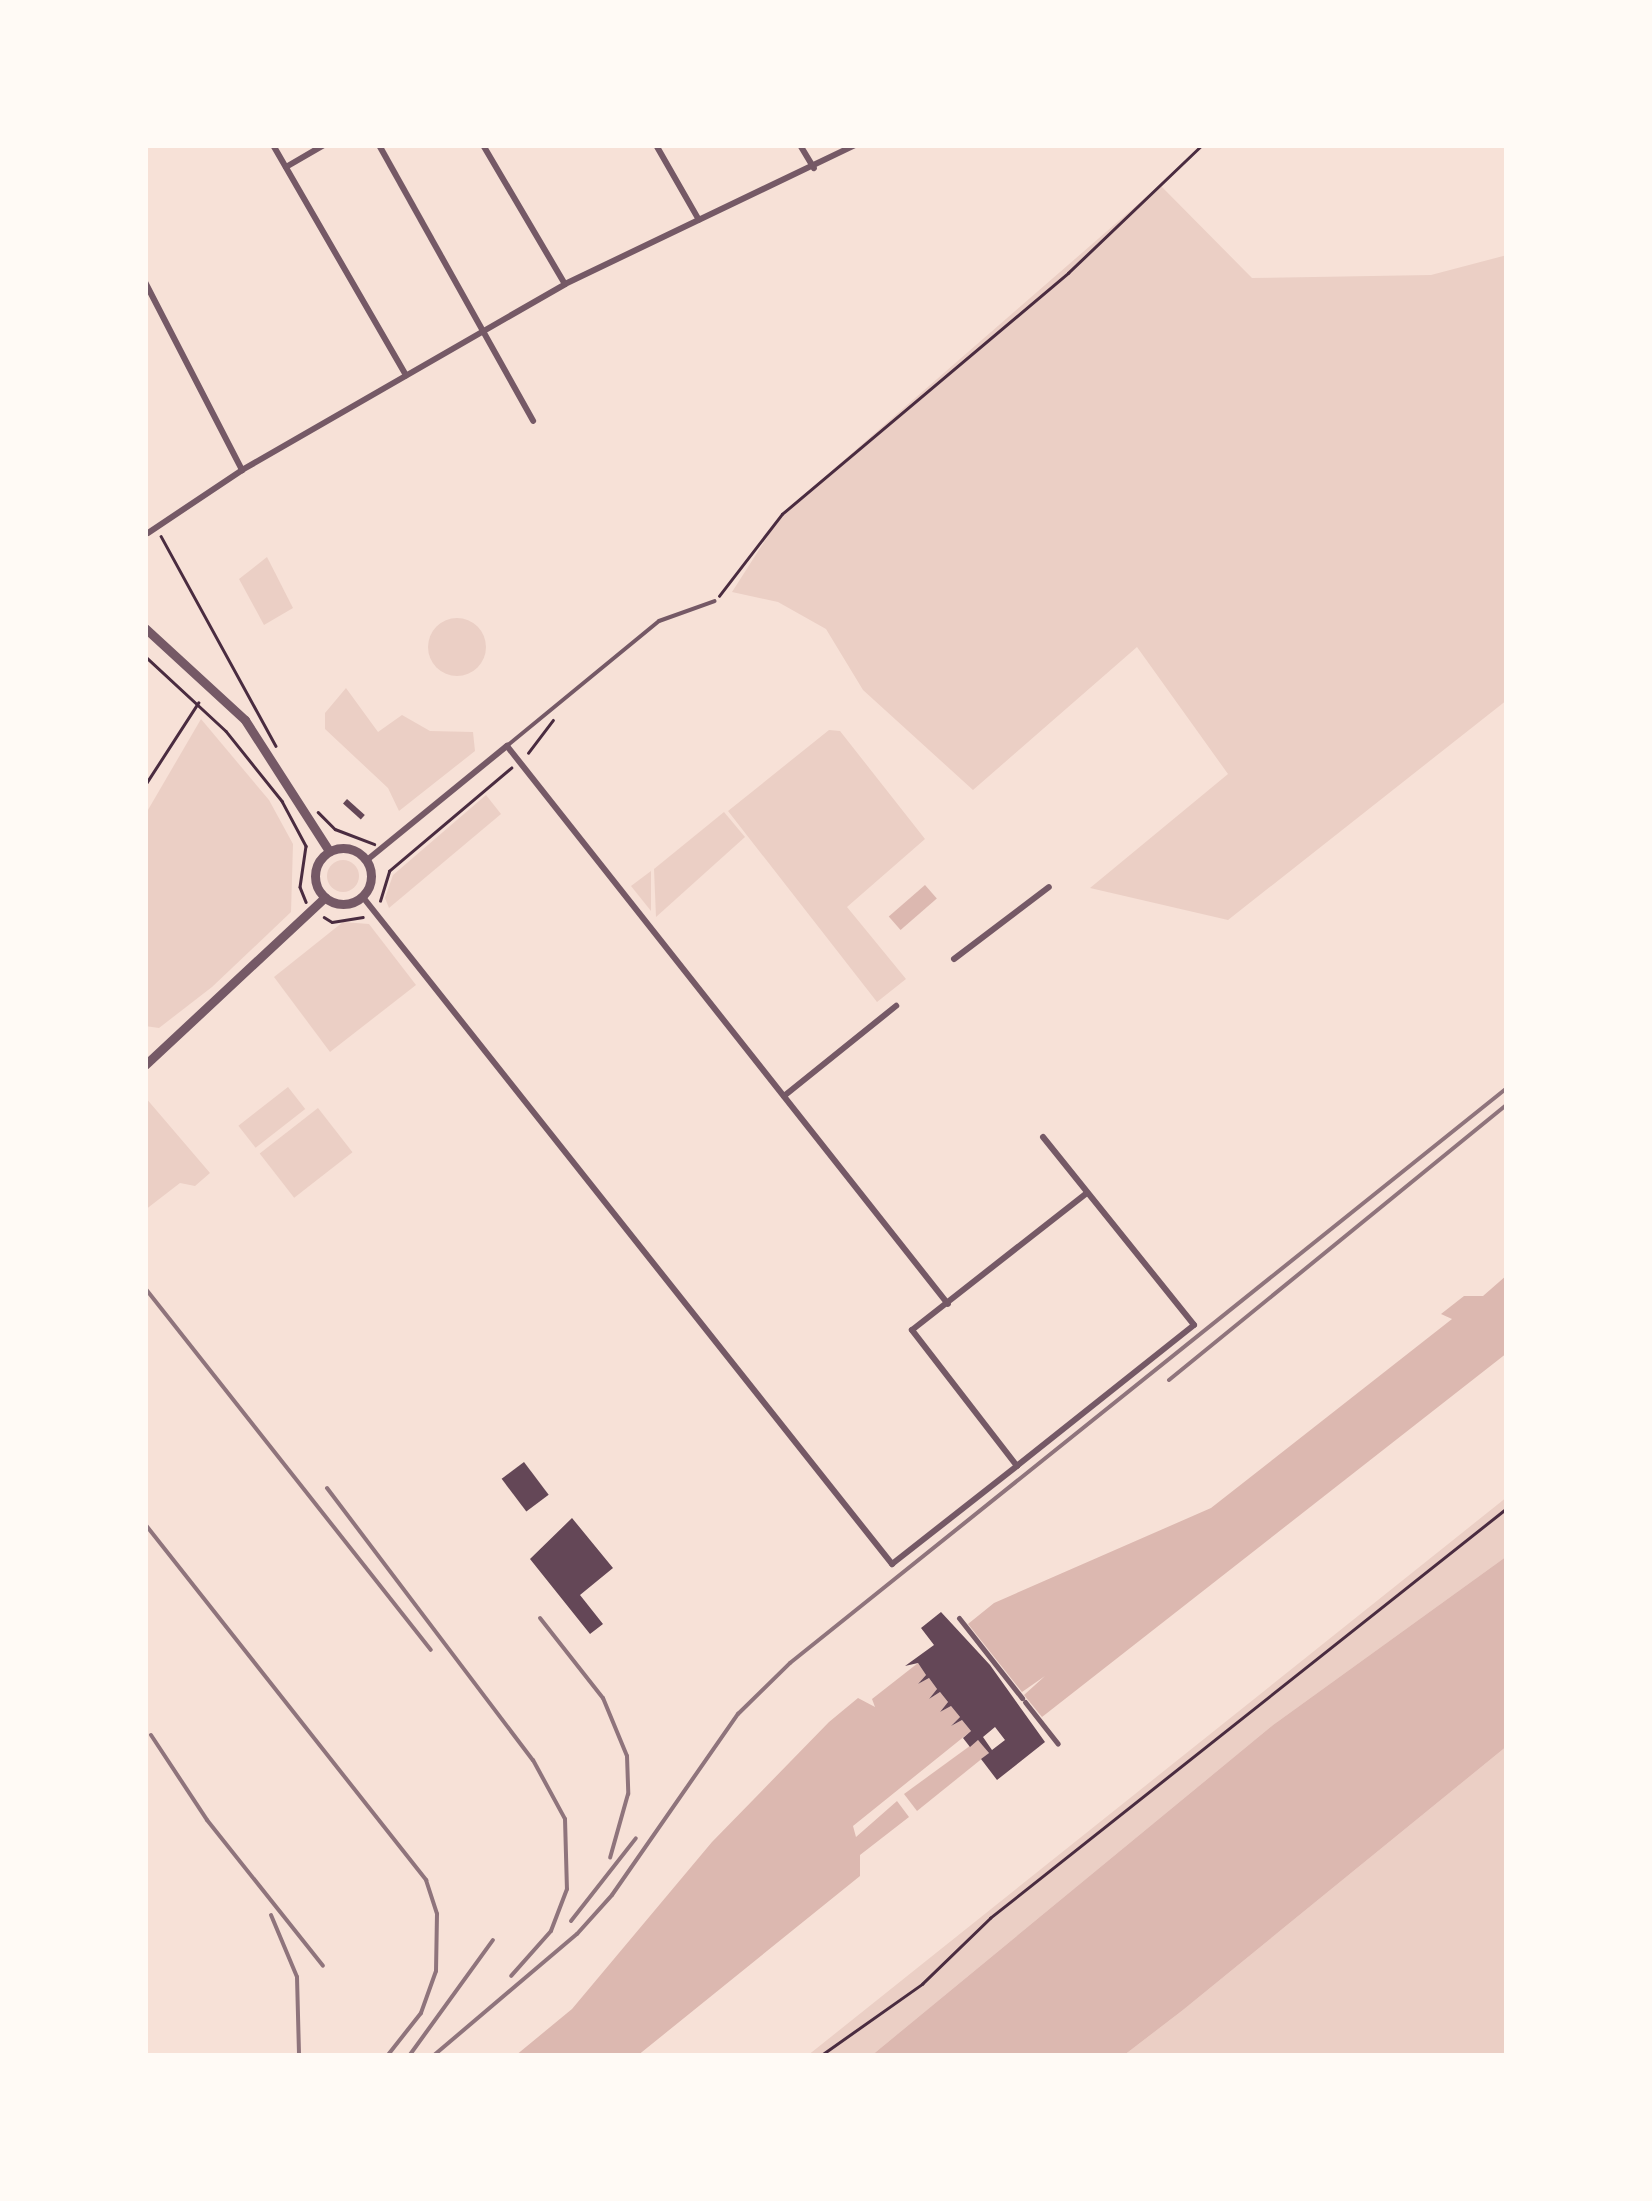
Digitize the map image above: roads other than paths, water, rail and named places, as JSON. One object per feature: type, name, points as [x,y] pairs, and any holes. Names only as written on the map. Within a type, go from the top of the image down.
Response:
[{"type":"street","points":[[274,145],[406,375]]},
{"type":"street","points":[[286,167],[324,145]]},
{"type":"street","points":[[379,145],[533,421]]},
{"type":"street","points":[[483,145],[565,284]]},
{"type":"street","points":[[656,145],[699,220]]},
{"type":"street","points":[[800,145],[814,168]]},
{"type":"street","points":[[146,539],[242,470],[565,284],[856,145]]},
{"type":"street","points":[[145,282],[242,470]]},
{"type":"street","points":[[145,514],[146,539]]},
{"type":"street","points":[[145,628],[245,720],[329,851]]},
{"type":"street","points":[[366,860],[507,746],[948,1304]]},
{"type":"street","points":[[349,848],[366,860],[371,874],[362,896],[342,904],[325,897],[315,872],[329,851],[349,848]]},
{"type":"street","points":[[954,960],[1048,887]]},
{"type":"street","points":[[362,896],[892,1564],[1194,1326],[1043,1137]]},
{"type":"street","points":[[145,1065],[325,897]]},
{"type":"street","points":[[784,1096],[896,1006]]},
{"type":"street","points":[[1018,1466],[912,1330],[1087,1193]]},
{"type":"street","points":[[959,1618],[1058,1744]]},
{"type":"lane","points":[[507,746],[659,620],[714,601]]},
{"type":"railway","points":[[433,2056],[577,1934],[612,1895],[738,1714],[790,1663],[1507,1088]]},
{"type":"railway","points":[[1169,1380],[1507,1104]]},
{"type":"railway","points":[[145,1288],[431,1650]]},
{"type":"railway","points":[[327,1488],[533,1760],[565,1819],[567,1889],[551,1931],[511,1976]]},
{"type":"railway","points":[[145,1524],[426,1880],[437,1914],[436,1971],[421,2013],[387,2056]]},
{"type":"railway","points":[[540,1618],[603,1698],[627,1756],[628,1794],[610,1858]]},
{"type":"railway","points":[[151,1735],[207,1820],[323,1966]]},
{"type":"railway","points":[[571,1921],[636,1838]]},
{"type":"railway","points":[[271,1915],[297,1977],[299,2056]]},
{"type":"railway","points":[[409,2056],[493,1940]]}]
